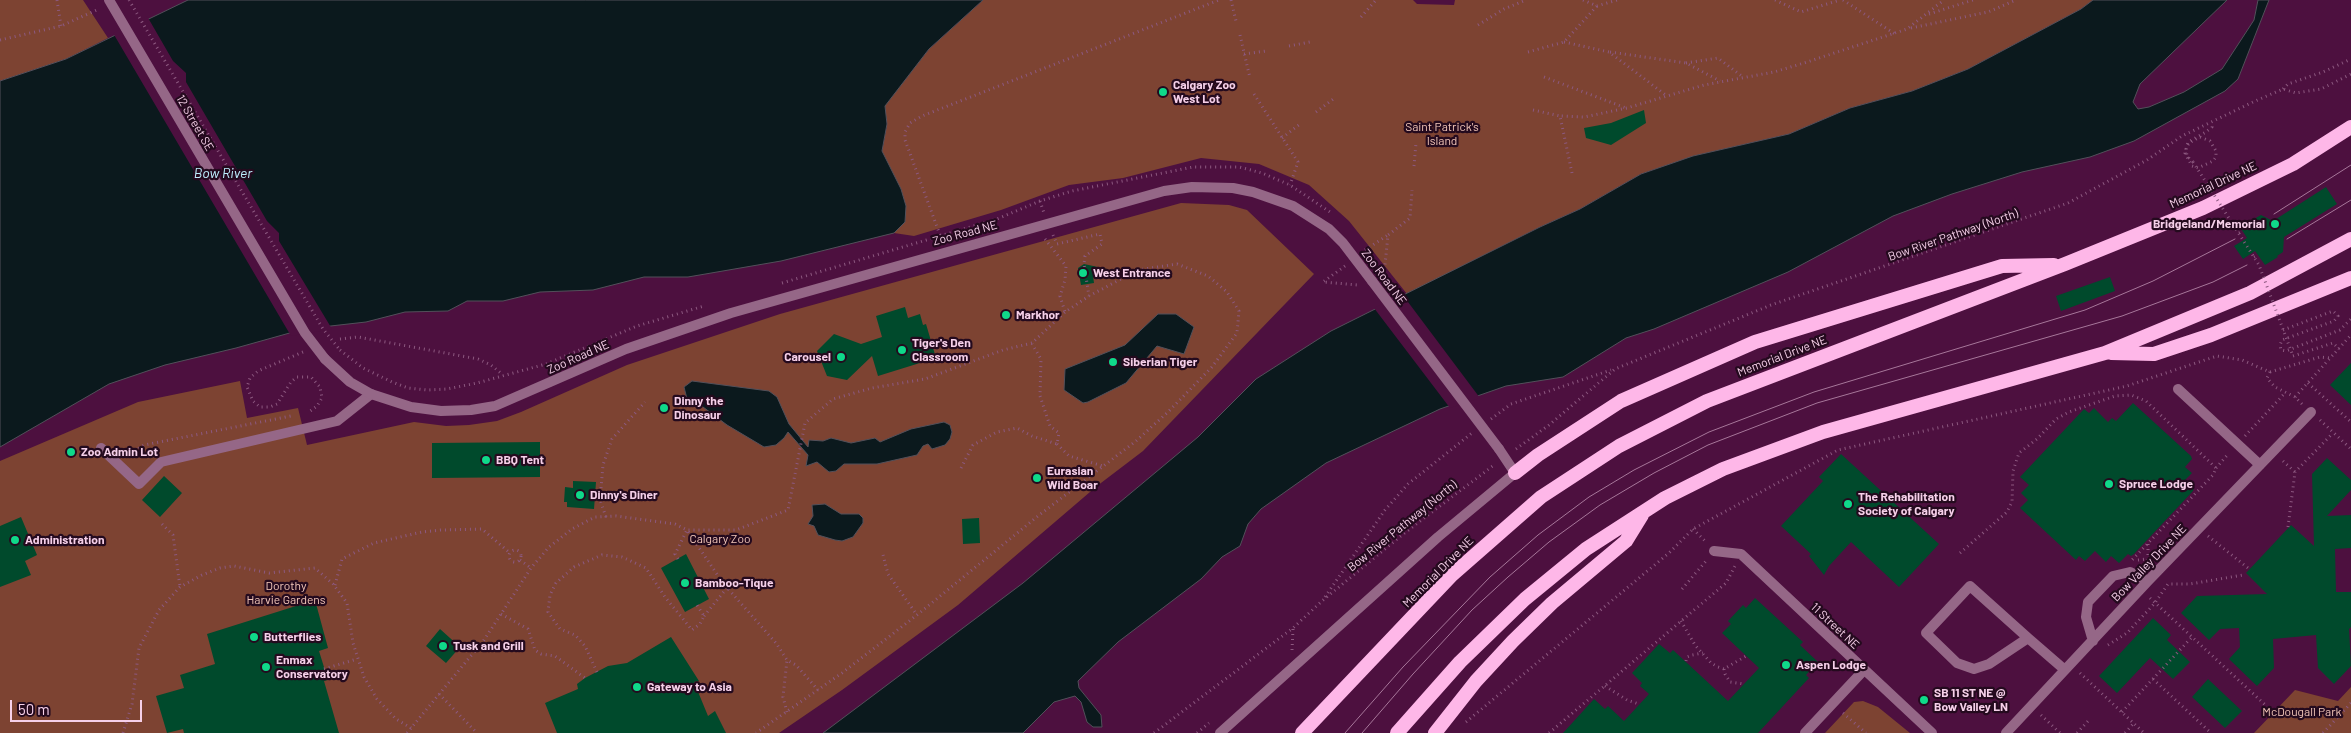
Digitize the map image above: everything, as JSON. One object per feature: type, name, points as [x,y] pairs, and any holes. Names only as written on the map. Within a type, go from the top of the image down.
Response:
[{"type":"highway","name":"Memorial Drive NE","points":[[1302,733],[1452,575],[1542,497],[1619,446],[1707,401],[2064,264],[2203,208],[2292,164],[2351,127]]},
{"type":"highway","points":[[1397,733],[1460,662],[1525,598],[1586,549],[1645,510],[1723,469],[1823,432],[2105,353],[2250,294],[2351,239]]},
{"type":"highway","points":[[1515,472],[1621,401],[1755,342],[2002,266],[2064,264]]},
{"type":"highway","points":[[2105,353],[2154,354],[2211,336],[2351,278]]},
{"type":"highway","points":[[1435,733],[1476,681],[1513,641],[1552,603],[1626,541],[1645,510]]},
{"type":"street","name":"12 Street SE","points":[[109,0],[305,333],[325,359]]},
{"type":"street","name":"Zoo Road NE","points":[[325,359],[350,382],[371,394],[411,407],[441,411],[471,410],[495,406],[626,349],[731,313],[1164,191],[1192,187],[1234,188],[1253,192],[1293,206],[1329,229],[1343,243],[1515,472]]},
{"type":"street","points":[[2178,389],[2260,465]]},
{"type":"street","points":[[101,448],[139,484],[161,462],[166,460],[337,421],[371,394]]},
{"type":"street","name":"Bow Valley Drive NE","points":[[2006,733],[2148,581],[2311,412]]},
{"type":"street","points":[[1220,733],[1438,537],[1515,472]]},
{"type":"street","points":[[1714,552],[1741,554]]},
{"type":"street","name":"11 Street NE","points":[[1741,554],[1932,733]]},
{"type":"street","points":[[2093,641],[2086,617],[2088,602],[2113,576],[2130,572],[2148,581]]},
{"type":"street","points":[[2028,638],[1989,664],[1974,669],[1957,663],[1926,633],[1970,586],[2028,638],[2068,667]]},
{"type":"street","points":[[1806,733],[1864,670]]},
{"type":"path","points":[[57,0],[61,26]]},
{"type":"path","points":[[129,0],[323,329],[340,350]]},
{"type":"path","points":[[940,235],[905,140],[905,132],[910,123],[922,116],[1219,0]]},
{"type":"path","points":[[1231,0],[1236,22]]},
{"type":"path","points":[[1361,18],[1376,0]]},
{"type":"path","points":[[1478,25],[1504,9],[1526,0]]},
{"type":"path","points":[[1583,0],[1597,6]]},
{"type":"path","points":[[1564,42],[1597,6],[1617,0]]},
{"type":"path","points":[[1775,0],[1801,12],[1841,0],[1895,34]]},
{"type":"path","points":[[1907,29],[1944,0]]},
{"type":"path","points":[[1928,14],[1973,0]]},
{"type":"path","points":[[1533,110],[1560,116],[1584,117],[1627,108],[1721,82],[1804,63],[1907,29],[1988,12],[2016,0]]},
{"type":"path","points":[[0,40],[61,26],[99,9]]},
{"type":"path","points":[[1240,35],[1250,78]]},
{"type":"path","points":[[1289,46],[1310,42]]},
{"type":"path","points":[[1528,52],[1564,42],[1609,52],[1686,63],[1718,58],[1744,77]]},
{"type":"path","points":[[1244,54],[1266,50]]},
{"type":"path","points":[[1609,52],[1668,96]]},
{"type":"path","name":"Bow River Pathway (North)","points":[[1490,420],[1511,404],[1615,369],[1771,305],[2068,203],[2147,160],[2182,136],[2283,89],[2288,84],[2323,72],[2351,59]]},
{"type":"path","points":[[1686,63],[1721,82]]},
{"type":"path","name":"Bow River Pathway (North)","points":[[2283,89],[2296,93],[2321,89],[2351,74]]},
{"type":"path","points":[[1544,77],[1627,108]]},
{"type":"path","points":[[1254,94],[1298,162],[1290,185]]},
{"type":"path","points":[[1316,112],[1336,97]]},
{"type":"path","points":[[1560,116],[1572,173]]},
{"type":"path","points":[[2211,122],[2212,127],[2188,142],[2185,153],[2192,166],[2198,168],[2213,162],[2216,157],[2216,151],[2210,142],[2200,137],[2189,143],[2186,149],[2188,156],[2193,162],[2237,229],[2241,232],[2256,256],[2293,356],[2332,343],[2339,349]]},
{"type":"path","points":[[1282,138],[1300,124]]},
{"type":"path","points":[[1414,166],[1416,143]]},
{"type":"path","points":[[1365,251],[1410,218],[1412,190]]},
{"type":"path","points":[[1040,201],[1044,214]]},
{"type":"path","points":[[1053,235],[1057,244],[1100,234],[1102,244],[1086,256],[1084,264],[1089,296]]},
{"type":"path","points":[[1382,267],[1385,264],[1388,235]]},
{"type":"path","points":[[1045,237],[1050,247],[1066,266],[1065,280],[1060,296],[1065,312]]},
{"type":"path","points":[[407,733],[484,640],[531,568],[549,547],[572,529],[596,517],[616,516],[675,524],[687,530],[736,530],[788,510],[805,423],[833,399],[872,388],[925,378],[1003,350],[1032,343],[1065,312],[1089,296],[1138,270],[1177,264],[1208,276],[1227,292],[1239,311],[1237,333],[1212,367],[1136,441],[917,615],[818,690],[756,733]]},
{"type":"path","points":[[1345,266],[1323,282],[1356,286]]},
{"type":"path","points":[[2283,330],[2333,311],[2338,316],[2334,320],[2282,340],[2280,345],[2283,351],[2340,330],[2351,319]]},
{"type":"path","points":[[2295,397],[2351,335]]},
{"type":"path","points":[[340,339],[358,337],[478,359],[491,365],[504,375]]},
{"type":"path","points":[[1032,343],[1041,359],[1040,396],[1050,426],[1059,433],[1057,444]]},
{"type":"path","points":[[303,352],[258,371],[250,378],[248,387],[249,395],[253,401],[260,407],[270,408],[277,404],[291,382],[297,377],[311,377],[320,387],[322,398],[317,406],[308,412]]},
{"type":"path","points":[[1464,723],[1670,553],[1693,529],[1838,450],[2127,386],[2217,356],[2242,360],[2270,372],[2320,357],[2330,358]]},
{"type":"path","name":"Bow River Pathway (North)","points":[[1516,449],[1549,425],[1615,369]]},
{"type":"path","points":[[2270,372],[2267,378],[2285,393],[2295,397],[2351,450]]},
{"type":"path","points":[[2308,383],[2351,422]]},
{"type":"path","points":[[2131,561],[2213,475],[2216,468],[2285,393]]},
{"type":"path","points":[[1960,552],[2007,512],[2012,502],[2013,471],[2019,453],[2037,439],[2056,419],[2069,412],[2115,396],[2131,395],[2146,401],[2216,468]]},
{"type":"path","points":[[606,517],[600,500],[603,465],[609,447],[612,439],[645,402]]},
{"type":"path","points":[[130,454],[144,445],[299,414]]},
{"type":"path","points":[[961,468],[972,445],[997,432],[1017,428],[1032,436],[1057,444],[1069,456],[1103,466]]},
{"type":"path","name":"Bow River Pathway (North)","points":[[1322,601],[1385,510],[1408,484],[1475,431]]},
{"type":"path","points":[[2288,528],[2295,472],[2333,433]]},
{"type":"path","name":"Bow River Pathway (North)","points":[[1154,733],[1293,628],[1322,601],[1448,499],[1494,465]]},
{"type":"path","points":[[162,524],[173,535],[180,587]]},
{"type":"path","points":[[335,586],[342,559],[374,543],[422,532],[482,529],[510,553],[509,557],[512,562],[520,560]]},
{"type":"path","points":[[1682,589],[1714,552],[1693,529]]},
{"type":"path","points":[[2199,529],[2248,568]]},
{"type":"path","points":[[678,559],[675,554],[687,530]]},
{"type":"path","points":[[687,530],[727,588],[776,643],[788,660],[796,665],[818,690]]},
{"type":"path","points":[[510,553],[513,550],[519,551],[522,556],[520,560]]},
{"type":"path","points":[[1549,733],[1726,583],[1741,554]]},
{"type":"path","points":[[597,672],[585,646],[575,635],[560,628],[548,612],[550,595],[556,583],[574,567],[602,555],[622,557],[646,568],[665,597],[692,630],[700,624],[704,616],[727,588]]},
{"type":"path","points":[[883,556],[888,574],[917,615]]},
{"type":"path","points":[[520,560],[531,568]]},
{"type":"path","points":[[124,733],[132,704],[139,648],[159,610],[180,587],[202,575],[220,568],[234,566],[269,573],[315,568],[335,586],[347,603],[357,659],[364,677],[377,699],[396,719],[411,728]]},
{"type":"path","points":[[2101,648],[2127,633],[2155,603],[2168,584],[2190,584],[2244,575]]},
{"type":"path","points":[[2141,589],[2274,713]]},
{"type":"path","points":[[697,605],[704,616]]},
{"type":"path","points":[[501,614],[528,629],[535,650],[540,654],[555,656],[584,678]]},
{"type":"path","points":[[1681,621],[1695,644],[1711,663],[1724,669]]},
{"type":"path","points":[[2122,712],[2192,637]]},
{"type":"path","points":[[1686,661],[1687,657],[1703,652]]},
{"type":"path","points":[[1724,669],[1746,656]]},
{"type":"path","points":[[324,669],[357,659]]},
{"type":"path","points":[[787,712],[783,697],[788,660]]},
{"type":"path","points":[[2068,667],[2078,672],[2144,733]]},
{"type":"path","points":[[2078,672],[2083,667]]},
{"type":"path","points":[[1724,669],[1730,682],[1744,684]]},
{"type":"path","points":[[2153,678],[2209,732]]},
{"type":"path","points":[[1604,686],[1627,700],[1639,704]]},
{"type":"path","points":[[439,694],[477,733]]},
{"type":"path","points":[[2323,733],[2351,703]]},
{"type":"path","points":[[2032,706],[2060,733]]},
{"type":"path","points":[[1843,713],[1866,733]]},
{"type":"path","points":[[2077,733],[2089,720]]},
{"type":"path","points":[[2125,733],[2134,723]]},
{"type":"green space","points":[[0,0],[83,0],[108,38],[66,59],[0,81]]},
{"type":"green space","name":"Saint Patrick's Island","points":[[983,0],[1413,0],[1417,4],[1454,5],[1455,0],[2093,0],[2081,9],[1968,69],[1912,91],[1850,108],[1789,134],[1694,156],[1641,174],[1580,209],[1407,294],[1349,221],[1309,185],[1259,164],[1201,158],[1123,178],[1069,185],[1001,210],[914,236],[894,233],[905,222],[882,151],[887,124],[884,106],[929,49]]},
{"type":"green space","name":"Calgary Zoo","points":[[1181,203],[1229,205],[1247,210],[1314,274],[1143,451],[1097,486],[958,605],[842,690],[779,733],[0,733],[0,461],[138,402],[240,381],[247,418],[298,408],[307,445],[414,422],[446,426],[497,421],[627,365],[780,314]]},
{"type":"green space","name":"McDougall Park","points":[[2351,687],[2351,733],[2254,733],[2295,690],[2338,701]]},
{"type":"green space","points":[[1863,701],[1878,707],[1910,733],[1825,733],[1854,702]]},
{"type":"water","name":"Bow River","points":[[188,0],[983,0],[929,49],[885,106],[887,124],[882,151],[901,189],[906,206],[905,222],[894,233],[781,261],[688,277],[644,277],[593,290],[540,292],[503,301],[467,301],[448,311],[405,312],[366,322],[304,329],[165,365],[109,384],[0,447],[0,81],[66,59]]},
{"type":"water","points":[[2093,0],[2227,0],[2140,84],[2133,102],[2138,109],[2149,107],[2184,92],[2222,69],[2254,20],[2258,0],[2269,0],[2238,79],[2225,91],[2134,141],[2090,157],[2022,172],[1952,194],[1893,216],[1788,272],[1654,329],[1626,338],[1563,377],[1506,386],[1440,409],[1326,463],[1261,509],[1248,524],[1240,546],[1222,557],[1201,579],[1118,642],[1078,681],[1079,688],[1101,715],[1102,727],[1093,727],[1087,722],[1081,702],[1075,696],[1054,702],[1023,733],[823,733],[1023,583],[1198,437],[1256,379],[1331,331],[1580,209],[1641,174],[1693,156],[1789,134],[1850,108],[1912,91],[1968,69],[2081,9]]},
{"type":"water","points":[[1158,314],[1176,314],[1194,327],[1184,354],[1157,346],[1126,383],[1088,402],[1083,403],[1064,390],[1065,369],[1125,345]]},
{"type":"water","points":[[692,381],[769,391],[777,397],[789,424],[808,447],[809,440],[823,441],[831,438],[851,443],[875,438],[880,442],[911,429],[944,422],[950,425],[952,432],[950,439],[945,445],[932,449],[928,444],[923,446],[917,455],[877,464],[844,464],[836,471],[829,472],[817,462],[806,466],[808,455],[788,432],[776,445],[764,447],[727,425],[699,404],[693,405],[687,399],[684,387]]},
{"type":"water","points":[[825,504],[841,514],[859,514],[863,518],[863,523],[853,537],[842,541],[835,540],[818,535],[814,526],[808,524],[813,516],[812,505]]},
{"type":"pier","points":[[147,16],[173,61],[186,73],[186,82],[267,221],[279,233],[279,241],[332,329],[291,336],[113,33]]},
{"type":"pier","points":[[1402,294],[1480,398],[1450,408],[1374,308]]},
{"type":"building","points":[[1644,110],[1646,123],[1611,145],[1586,138],[1584,128],[1611,123]]},
{"type":"building","name":"Bridgeland/Memorial","points":[[2326,187],[2337,204],[2284,237],[2283,252],[2278,257],[2265,265],[2255,251],[2243,259],[2234,246],[2247,238],[2240,227],[2261,215],[2273,221]]},
{"type":"building","name":"West Entrance","points":[[1084,264],[1107,269],[1093,276],[1094,283],[1081,285],[1078,268]]},
{"type":"building","points":[[2110,277],[2115,291],[2061,311],[2056,296]]},
{"type":"building","points":[[905,307],[908,318],[920,314],[923,325],[926,324],[936,358],[878,376],[872,356],[847,380],[827,376],[817,351],[834,334],[861,344],[882,337],[876,316]]},
{"type":"building","points":[[2351,363],[2351,405],[2330,385]]},
{"type":"building","name":"Spruce Lodge","points":[[2133,403],[2191,456],[2192,459],[2185,467],[2192,473],[2185,480],[2194,488],[2193,491],[2131,556],[2128,554],[2119,563],[2111,556],[2106,562],[2095,551],[2085,561],[2079,556],[2076,560],[2020,508],[2028,500],[2021,493],[2029,485],[2020,477],[2084,409],[2089,413],[2094,408],[2108,422],[2112,418],[2116,421]]},
{"type":"building","name":"BBQ Tent","points":[[540,442],[540,477],[432,478],[432,443]]},
{"type":"building","name":"The Rehabilitation Society of Calgary","points":[[1841,454],[1939,544],[1899,587],[1851,542],[1829,566],[1824,575],[1809,556],[1811,554],[1781,526],[1823,481],[1819,477]]},
{"type":"building","points":[[2327,458],[2351,480],[2351,490],[2327,516],[2351,515],[2351,548],[2335,549],[2336,592],[2351,592],[2351,627],[2349,629],[2351,666],[2334,684],[2318,668],[2316,635],[2273,639],[2274,668],[2257,686],[2229,659],[2240,647],[2239,628],[2220,629],[2209,640],[2181,613],[2197,596],[2267,594],[2246,573],[2291,525],[2314,546],[2312,474]]},
{"type":"building","points":[[164,476],[182,493],[160,517],[142,500]]},
{"type":"building","name":"Dinny's Diner","points":[[573,481],[596,482],[594,509],[567,507],[567,502],[564,502],[565,487],[573,488]]},
{"type":"building","name":"Administration","points":[[21,517],[37,555],[25,561],[31,575],[0,587],[0,526]]},
{"type":"building","points":[[979,518],[980,543],[963,544],[962,519]]},
{"type":"building","name":"Bamboo-Tique","points":[[686,554],[709,599],[685,612],[661,568]]},
{"type":"building","name":"Aspen Lodge","points":[[1755,598],[1803,642],[1800,645],[1818,662],[1806,675],[1809,678],[1758,733],[1563,733],[1594,699],[1605,709],[1608,706],[1624,721],[1649,694],[1640,686],[1642,683],[1632,673],[1659,644],[1670,653],[1673,650],[1728,701],[1759,668],[1722,633],[1731,624],[1728,621],[1743,605],[1746,608]]},
{"type":"building","name":"Enmax Conservatory","points":[[315,600],[328,648],[319,651],[328,680],[324,681],[339,733],[184,733],[183,729],[167,733],[156,696],[184,688],[180,675],[215,664],[207,634]]},
{"type":"building","points":[[2153,618],[2171,635],[2167,640],[2190,662],[2173,679],[2150,658],[2117,693],[2099,676]]},
{"type":"building","name":"Tusk and Grill","points":[[440,629],[460,647],[446,663],[426,646]]},
{"type":"building","name":"Gateway to Asia","points":[[671,637],[699,681],[694,682],[708,716],[715,711],[726,733],[557,733],[545,703],[578,689],[577,684],[585,678],[608,666],[627,663]]},
{"type":"building","points":[[2208,679],[2242,711],[2225,728],[2192,697]]},
{"type":"tram line","points":[[2274,214],[2351,165]]},
{"type":"tram line","points":[[2287,239],[2351,200]]},
{"type":"tram line","points":[[1345,733],[1403,667],[1490,577],[1538,535],[1589,497],[1634,470],[1709,432],[1814,392],[2085,310],[2153,281],[2235,239]]},
{"type":"tram line","points":[[1362,733],[1472,610],[1508,577],[1549,542],[1600,505],[1654,473],[1708,445],[1817,403],[2122,316],[2213,282],[2247,265]]},
{"type":"place","name":"Calgary Zoo West Lot","points":[[1163,92]]},
{"type":"place","name":"Bridgeland/Memorial","points":[[2275,224]]},
{"type":"place","name":"West Entrance","points":[[1083,273]]},
{"type":"place","name":"Markhor","points":[[1006,315]]},
{"type":"place","name":"Tiger's Den Classroom","points":[[902,350]]},
{"type":"place","name":"Carousel","points":[[841,357]]},
{"type":"place","name":"Siberian Tiger","points":[[1113,362]]},
{"type":"place","name":"Dinny the Dinosaur","points":[[664,408]]},
{"type":"place","name":"Zoo Admin Lot","points":[[71,452]]},
{"type":"place","name":"BBQ Tent","points":[[486,460]]},
{"type":"place","name":"Eurasian Wild Boar","points":[[1037,478]]},
{"type":"place","name":"Spruce Lodge","points":[[2109,484]]},
{"type":"place","name":"Dinny's Diner","points":[[580,495]]},
{"type":"place","name":"The Rehabilitation Society of Calgary","points":[[1848,504]]},
{"type":"place","name":"Administration","points":[[15,540]]},
{"type":"place","name":"Bamboo-Tique","points":[[685,583]]},
{"type":"place","name":"Butterflies","points":[[254,637]]},
{"type":"place","name":"Tusk and Grill","points":[[443,646]]},
{"type":"place","name":"Aspen Lodge","points":[[1786,665]]},
{"type":"place","name":"Enmax Conservatory","points":[[266,667]]},
{"type":"place","name":"Gateway to Asia","points":[[637,687]]},
{"type":"place","name":"SB 11 ST NE @ Bow Valley LN","points":[[1924,700]]},
{"type":"park label","name":"Dorothy Harvie Gardens","points":[[286,593]]}]
